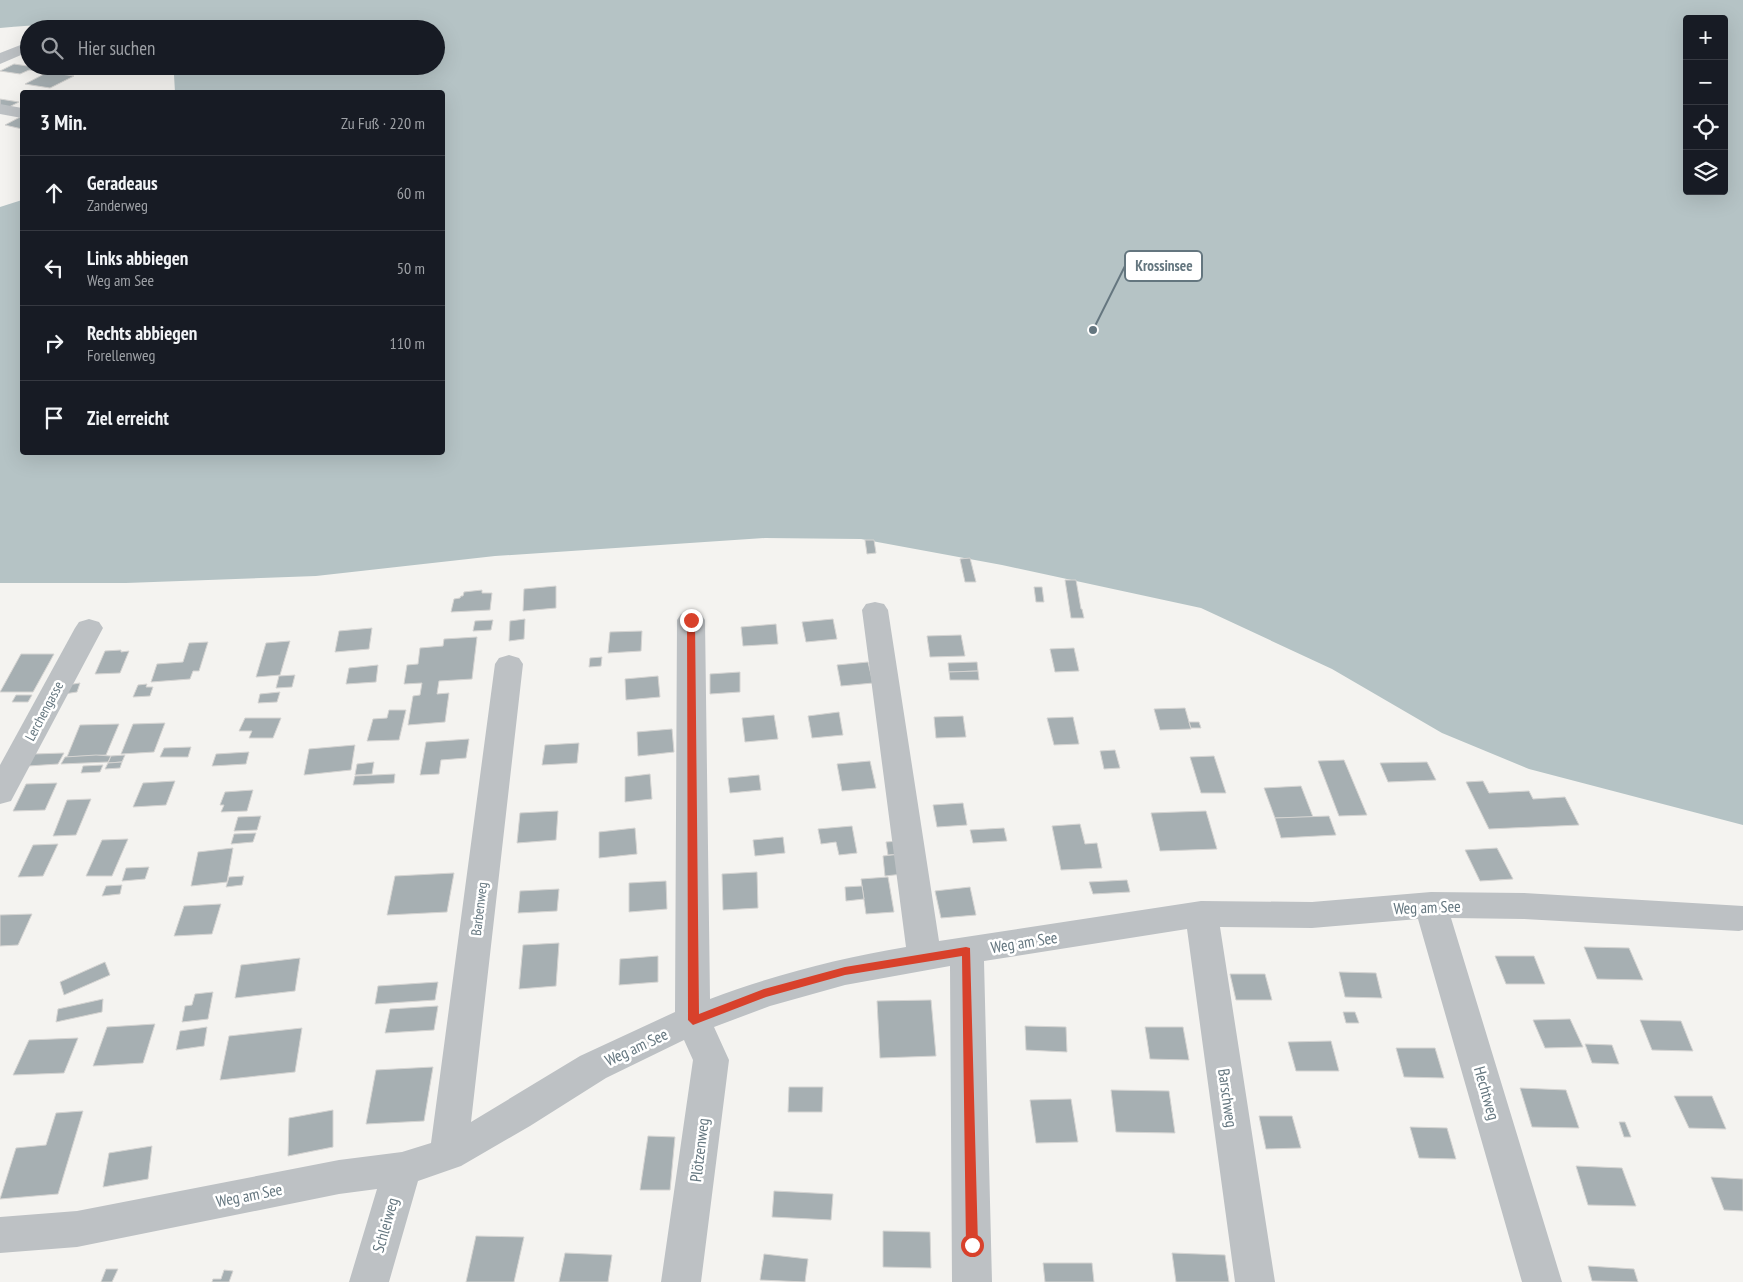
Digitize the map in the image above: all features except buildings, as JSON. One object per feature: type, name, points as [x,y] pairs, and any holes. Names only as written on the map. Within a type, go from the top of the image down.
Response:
[{"type":"street","points":[[0,59],[20,50]]},
{"type":"street","points":[[0,109],[20,113]]},
{"type":"street","points":[[875,610],[924,957]]},
{"type":"street","points":[[691,620],[693,1020]]},
{"type":"street","name":"Lerchengasse","points":[[0,793],[89,628]]},
{"type":"street","name":"Barbenweg","points":[[448,1154],[509,664]]},
{"type":"street","name":"Weg am See","points":[[0,1235],[77,1229],[339,1177],[402,1169],[448,1154],[517,1115],[592,1067],[693,1020],[764,993],[845,971],[1201,914],[1312,915],[1432,905],[1524,906],[1739,918]]},
{"type":"street","name":"Hechtweg","points":[[1432,905],[1542,1282]]},
{"type":"street","name":"Barschweg","points":[[1201,914],[1255,1282]]},
{"type":"street","points":[[966,951],[972,1282]]},
{"type":"street","name":"Plötzenweg","points":[[682,1282],[711,1060],[693,1020]]},
{"type":"street","name":"Schleiweg","points":[[369,1282],[402,1169]]},
{"type":"shaded area","points":[[0,0],[1743,0],[1743,825],[1529,769],[1442,733],[1332,669],[1201,608],[1002,565],[861,539],[765,538],[495,556],[316,576],[126,583],[0,583],[0,207],[20,201],[20,455],[445,455],[445,90],[175,90],[174,75],[445,75],[445,20],[20,20],[20,26],[0,28]]},
{"type":"place","name":"Krossinsee","points":[[1093,330]]},
{"type":"route","points":[[691,620],[693,1020],[764,993],[845,971],[966,951],[972,1245]]}]
